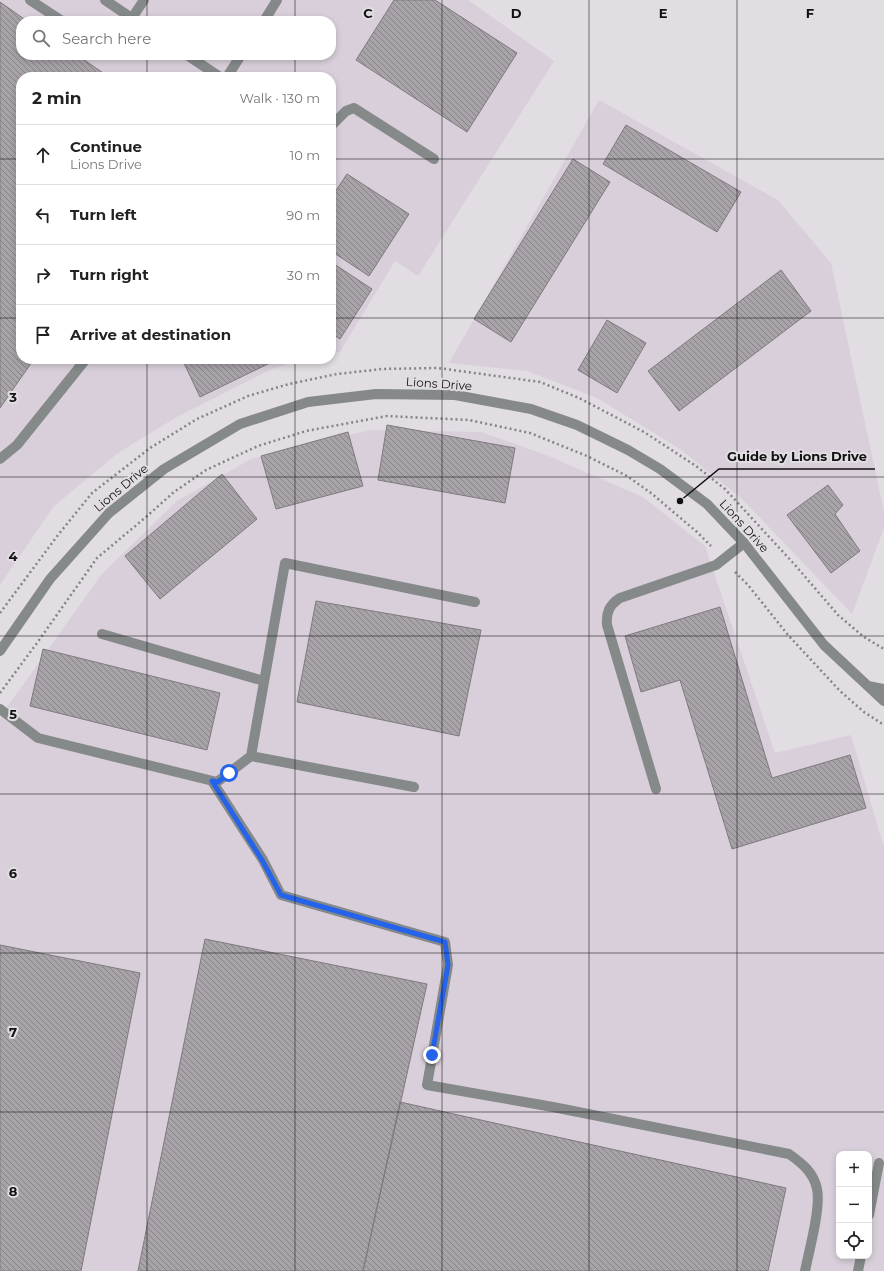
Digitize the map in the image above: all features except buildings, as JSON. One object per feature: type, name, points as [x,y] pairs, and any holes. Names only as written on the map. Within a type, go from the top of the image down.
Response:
[{"type":"street","points":[[30,0],[54,16]]},
{"type":"street","points":[[105,0],[127,16]]},
{"type":"street","points":[[135,16],[144,0]]},
{"type":"street","points":[[267,16],[277,0]]},
{"type":"street","points":[[194,60],[212,72]]},
{"type":"street","points":[[230,72],[238,60]]},
{"type":"street","points":[[336,121],[346,111],[354,108],[434,159]]},
{"type":"street","points":[[0,460],[18,445],[82,364]]},
{"type":"street","name":"Lions Drive","points":[[0,650],[50,579],[108,513],[164,468],[240,424],[308,402],[376,394],[455,395],[532,409],[577,425],[628,450],[660,469],[707,504],[744,543],[824,645],[884,701]]},
{"type":"street","points":[[656,789],[607,625],[606,617],[609,608],[620,598],[716,565],[744,543]]},
{"type":"street","points":[[0,709],[38,738],[218,782],[251,756],[285,563],[475,602]]},
{"type":"street","points":[[102,634],[264,681]]},
{"type":"street","name":"Lions Drive","points":[[866,685],[884,690]]},
{"type":"street","points":[[251,756],[414,787]]},
{"type":"street","points":[[212,781],[262,860],[281,895],[445,942],[448,965],[427,1086],[553,1107],[789,1154],[802,1163],[811,1175],[817,1189],[818,1208],[805,1271]]},
{"type":"street","points":[[872,1199],[879,1163]]},
{"type":"street","points":[[858,1271],[860,1259]]},
{"type":"path","points":[[0,613],[58,535],[92,493],[150,448],[197,419],[248,396],[289,384],[337,374],[382,369],[438,368],[540,382],[579,398],[644,432],[696,466],[725,489],[795,565],[838,615],[864,636],[884,649]]},
{"type":"path","points":[[0,694],[38,643],[97,558],[174,492],[206,470],[258,446],[313,429],[387,416],[469,420],[530,433],[587,456],[627,476],[652,493],[697,532],[748,585],[788,635],[840,691],[864,712],[884,725]]},
{"type":"shaded area","points":[[0,0],[468,0],[554,61],[418,276],[395,261],[340,352],[336,353],[336,72],[16,72],[16,364],[288,364],[272,369],[175,418],[118,453],[54,506],[0,585]]},
{"type":"shaded area","points":[[599,100],[778,200],[831,263],[884,512],[884,528],[852,614],[741,498],[680,449],[597,398],[527,371],[449,363]]},
{"type":"shaded area","points":[[370,430],[481,432],[546,455],[643,497],[705,546],[775,753],[851,735],[884,844],[884,1271],[0,1271],[0,717],[101,575],[177,501],[251,459]]},
{"type":"place","name":"Guide by Lions Drive","points":[[680,501]]},
{"type":"route","points":[[229,773],[218,782],[212,781],[262,860],[281,895],[445,942],[448,965],[432,1055]]}]
